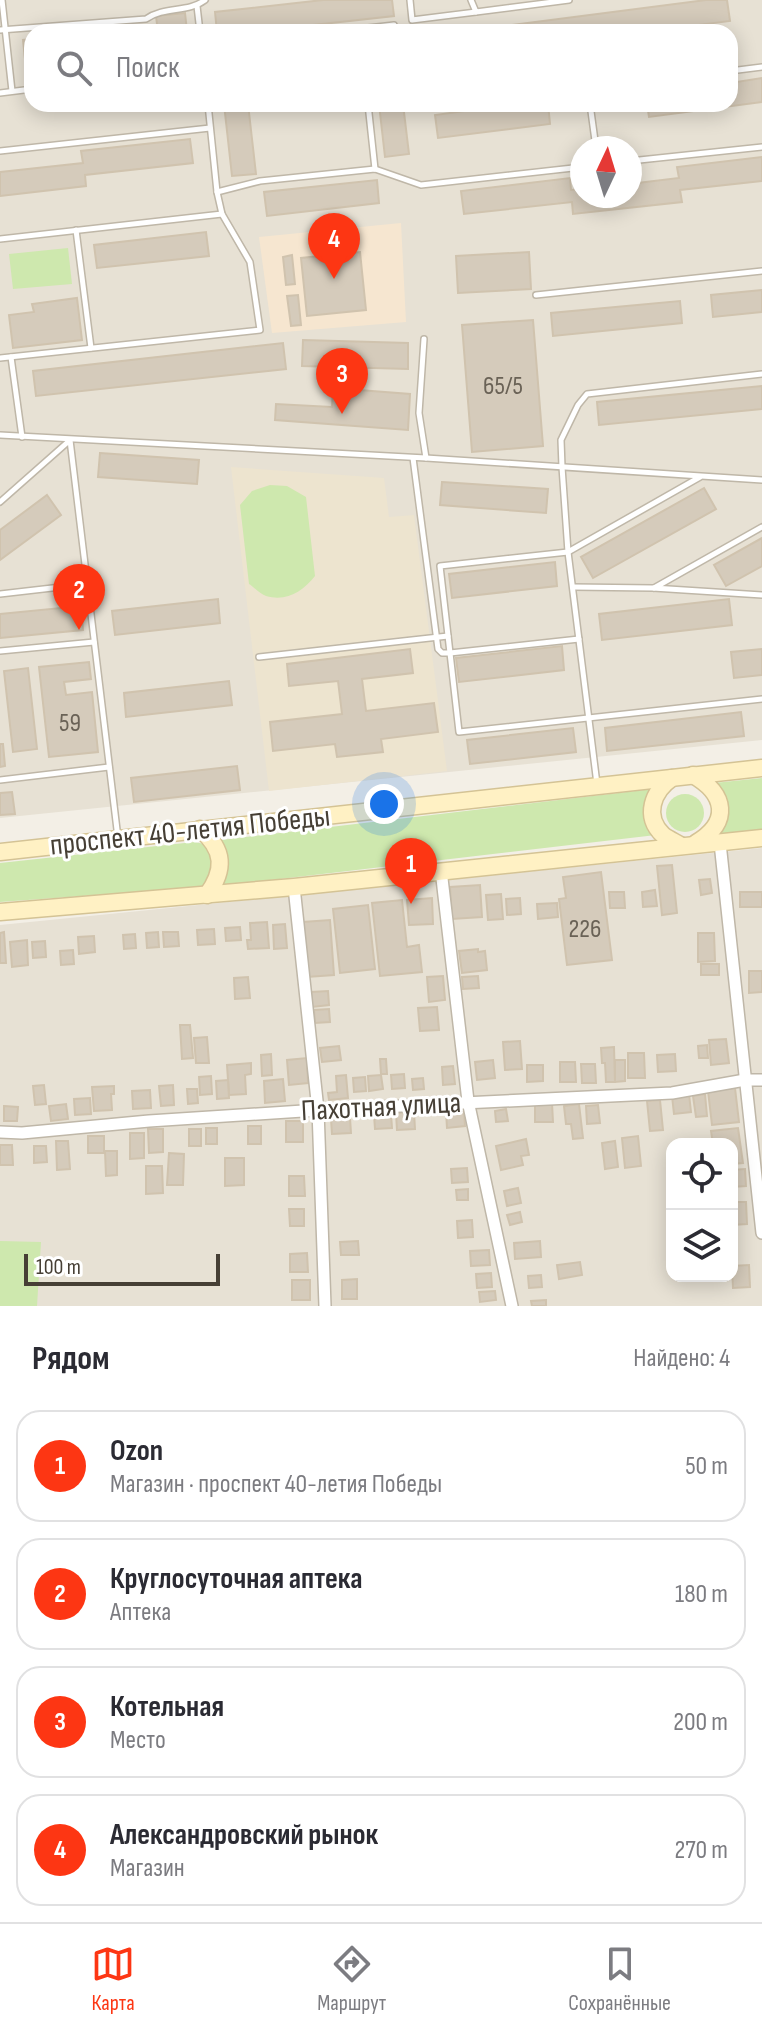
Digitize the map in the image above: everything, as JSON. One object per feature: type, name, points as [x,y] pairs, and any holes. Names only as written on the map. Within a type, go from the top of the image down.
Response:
[{"type":"main road","name":"проспект 40-летия Победы","points":[[0,852],[762,768]]},
{"type":"main road","points":[[674,777],[659,787],[653,799],[652,814],[660,832],[688,845],[712,830],[720,808],[712,788],[693,775]]},
{"type":"main road","points":[[200,829],[213,843],[220,860],[217,879],[207,895]]},
{"type":"main road","name":"проспект 40-летия Победы","points":[[0,912],[294,887],[762,838]]},
{"type":"street","points":[[720,843],[762,1233]]},
{"type":"street","points":[[441,870],[468,1101],[512,1306]]},
{"type":"street","points":[[294,887],[318,1110],[325,1306]]},
{"type":"street","name":"Пахотная улица","points":[[0,1132],[22,1133],[164,1120],[468,1101],[672,1093],[745,1080],[762,1080]]},
{"type":"lane","points":[[2,0],[12,91]]},
{"type":"lane","points":[[81,24],[146,19],[163,10],[197,6],[205,0]]},
{"type":"lane","points":[[410,0],[412,20],[569,0]]},
{"type":"lane","points":[[471,0],[476,12]]},
{"type":"lane","points":[[197,6],[199,24]]},
{"type":"lane","points":[[3,30],[24,28]]},
{"type":"lane","points":[[738,70],[762,67]]},
{"type":"lane","points":[[0,93],[24,90]]},
{"type":"lane","points":[[0,358],[260,330],[250,262],[222,214],[209,112]]},
{"type":"lane","points":[[369,112],[375,169]]},
{"type":"lane","points":[[591,112],[594,136]]},
{"type":"lane","points":[[0,151],[210,128]]},
{"type":"lane","points":[[642,160],[762,147]]},
{"type":"lane","points":[[217,192],[260,181],[375,169],[421,185],[570,168]]},
{"type":"lane","points":[[0,239],[222,214]]},
{"type":"lane","points":[[76,230],[91,348]]},
{"type":"lane","points":[[536,295],[762,271]]},
{"type":"lane","points":[[424,339],[419,413],[426,458]]},
{"type":"lane","points":[[11,357],[22,437]]},
{"type":"lane","points":[[598,786],[568,552],[561,440],[578,405],[587,394],[762,374]]},
{"type":"lane","points":[[0,435],[762,480]]},
{"type":"lane","points":[[0,502],[70,440]]},
{"type":"lane","points":[[70,440],[118,839]]},
{"type":"lane","points":[[413,458],[439,652],[579,639]]},
{"type":"lane","points":[[701,477],[568,552],[440,566],[459,732],[762,699]]},
{"type":"lane","points":[[653,588],[762,527]]},
{"type":"lane","points":[[0,594],[87,584]]},
{"type":"lane","points":[[573,587],[762,595]]},
{"type":"lane","points":[[259,657],[448,636]]},
{"type":"lane","points":[[0,651],[94,642]]},
{"type":"lane","points":[[0,780],[109,767]]},
{"type":"shaded area","points":[[0,0],[762,0],[762,740],[0,818]]},
{"type":"shaded area","points":[[401,223],[406,322],[272,333],[259,237]]},
{"type":"shaded area","points":[[231,467],[384,478],[389,517],[414,515],[447,771],[269,791]]},
{"type":"shaded area","points":[[762,848],[762,1306],[0,1306],[0,925]]},
{"type":"green space","points":[[68,248],[72,284],[13,289],[9,254]]},
{"type":"green space","points":[[270,485],[287,486],[306,497],[315,576],[300,591],[281,598],[266,596],[249,584],[240,505],[252,491]]},
{"type":"green space","points":[[762,778],[762,830],[718,835],[724,821],[726,802],[714,783]]},
{"type":"green space","points":[[652,789],[656,835],[219,886],[228,863],[221,840]]},
{"type":"green space","points":[[685,794],[698,800],[704,813],[698,826],[685,832],[672,826],[666,813],[672,800]]},
{"type":"green space","points":[[194,842],[205,844],[215,860],[206,887],[0,902],[0,863]]},
{"type":"green space","points":[[0,1241],[41,1242],[37,1306],[0,1306]]},
{"type":"building","points":[[323,0],[392,0],[394,16],[322,24],[216,24],[215,12]]},
{"type":"building","points":[[706,0],[727,0],[730,21],[707,24],[520,24]]},
{"type":"building","points":[[185,13],[186,24],[157,24],[156,16]]},
{"type":"building","points":[[762,78],[762,102],[738,105],[738,82]]},
{"type":"building","points":[[225,112],[249,112],[256,174],[232,176]]},
{"type":"building","points":[[380,112],[404,112],[409,154],[385,157]]},
{"type":"building","points":[[457,112],[549,112],[550,124],[438,138],[435,115]]},
{"type":"building","points":[[648,112],[687,112],[649,117]]},
{"type":"building","points":[[190,139],[193,163],[85,175],[86,186],[0,196],[0,172],[83,163],[81,151]]},
{"type":"building","points":[[762,157],[762,181],[680,190],[682,202],[642,206],[642,183],[679,178],[677,167]]},
{"type":"building","points":[[570,178],[570,202],[464,214],[461,191]]},
{"type":"building","points":[[377,180],[379,203],[267,216],[264,192]]},
{"type":"building","points":[[572,208],[628,208],[573,214]]},
{"type":"building","points":[[206,232],[209,256],[97,268],[94,245]]},
{"type":"building","points":[[360,252],[366,310],[307,316],[301,258]]},
{"type":"building","points":[[529,252],[531,289],[458,293],[456,256]]},
{"type":"building","points":[[292,255],[295,284],[286,285],[283,257]]},
{"type":"building","points":[[762,290],[762,312],[713,317],[711,295]]},
{"type":"building","points":[[298,295],[301,325],[291,326],[287,296]]},
{"type":"building","points":[[77,298],[82,340],[13,348],[9,315],[34,312],[32,304]]},
{"type":"building","points":[[680,301],[682,323],[553,336],[551,313]]},
{"type":"building","points":[[533,320],[543,446],[472,452],[462,325]]},
{"type":"building","points":[[303,340],[408,343],[408,369],[302,366]]},
{"type":"building","points":[[283,343],[286,369],[36,396],[33,371]]},
{"type":"building","points":[[762,386],[762,409],[599,425],[597,402]]},
{"type":"building","points":[[333,388],[410,394],[408,430],[275,420],[276,404],[332,407]]},
{"type":"building","points":[[100,453],[199,460],[197,484],[98,477]]},
{"type":"building","points":[[442,482],[548,489],[546,513],[440,505]]},
{"type":"building","points":[[704,488],[716,509],[593,578],[581,557]]},
{"type":"building","points":[[47,495],[61,515],[0,560],[0,530]]},
{"type":"building","points":[[762,538],[762,566],[726,586],[714,565]]},
{"type":"building","points":[[555,562],[557,586],[452,598],[449,574]]},
{"type":"building","points":[[218,599],[220,623],[115,635],[112,611]]},
{"type":"building","points":[[729,599],[732,625],[602,640],[599,614]]},
{"type":"building","points":[[81,606],[83,630],[0,638],[0,614]]},
{"type":"building","points":[[562,646],[564,670],[459,682],[456,658]]},
{"type":"building","points":[[410,649],[413,673],[362,679],[366,711],[434,703],[438,732],[381,739],[383,752],[337,757],[335,744],[273,751],[270,722],[342,714],[338,681],[289,686],[287,664]]},
{"type":"building","points":[[762,649],[762,675],[734,678],[731,652]]},
{"type":"building","points":[[89,662],[91,679],[64,682],[66,695],[92,692],[98,752],[49,757],[39,667]]},
{"type":"building","points":[[28,668],[37,749],[13,752],[4,671]]},
{"type":"building","points":[[229,681],[232,705],[126,717],[124,693]]},
{"type":"building","points":[[741,712],[744,736],[607,751],[605,728]]},
{"type":"building","points":[[573,728],[576,752],[470,764],[467,740]]},
{"type":"building","points":[[0,744],[3,744],[5,766],[0,767]]},
{"type":"building","points":[[237,766],[240,790],[134,802],[131,778]]},
{"type":"building","points":[[12,792],[15,814],[0,815],[0,793]]},
{"type":"building","points":[[672,865],[677,913],[662,915],[657,866]]},
{"type":"building","points":[[601,872],[612,960],[567,965],[559,899],[566,898],[563,877]]},
{"type":"building","points":[[710,879],[712,893],[701,895],[699,880]]},
{"type":"building","points":[[480,885],[482,917],[452,919],[450,887]]},
{"type":"building","points":[[655,890],[657,906],[643,907],[642,892]]},
{"type":"building","points":[[609,892],[624,892],[625,908],[610,908]]},
{"type":"building","points":[[740,892],[762,892],[762,907],[740,907]]},
{"type":"building","points":[[501,894],[503,919],[488,920],[486,895]]},
{"type":"building","points":[[432,898],[433,924],[409,925],[407,900]]},
{"type":"building","points":[[520,898],[521,914],[507,915],[506,899]]},
{"type":"building","points":[[402,900],[407,947],[419,945],[422,972],[380,976],[372,903]]},
{"type":"building","points":[[557,903],[558,917],[538,919],[537,904]]},
{"type":"building","points":[[368,905],[375,969],[340,973],[333,909]]},
{"type":"building","points":[[330,920],[334,975],[307,977],[303,922]]},
{"type":"building","points":[[267,922],[269,948],[248,949],[250,923]]},
{"type":"building","points":[[285,924],[287,948],[274,949],[273,925]]},
{"type":"building","points":[[240,927],[241,940],[226,941],[225,928]]},
{"type":"building","points":[[214,929],[215,944],[198,945],[197,930]]},
{"type":"building","points":[[4,932],[6,963],[0,963],[0,933]]},
{"type":"building","points":[[158,932],[159,947],[147,948],[146,933]]},
{"type":"building","points":[[163,932],[178,932],[179,946],[164,947]]},
{"type":"building","points":[[698,933],[714,933],[715,961],[698,962]]},
{"type":"building","points":[[135,934],[136,948],[124,949],[123,935]]},
{"type":"building","points":[[94,936],[95,952],[79,954],[78,937]]},
{"type":"building","points":[[27,940],[28,965],[12,967],[10,942]]},
{"type":"building","points":[[45,941],[46,957],[33,958],[32,942]]},
{"type":"building","points":[[478,949],[478,952],[485,951],[487,970],[462,973],[459,951]]},
{"type":"building","points":[[73,950],[74,964],[61,965],[60,951]]},
{"type":"building","points":[[701,964],[719,964],[719,975],[701,975]]},
{"type":"building","points":[[749,971],[762,971],[762,992],[749,993]]},
{"type":"building","points":[[443,976],[445,1000],[429,1002],[427,977]]},
{"type":"building","points":[[478,976],[479,988],[463,989],[462,977]]},
{"type":"building","points":[[248,977],[250,998],[235,999],[234,978]]},
{"type":"building","points":[[328,991],[329,1005],[312,1007],[311,992]]},
{"type":"building","points":[[437,1007],[439,1030],[420,1031],[418,1008]]},
{"type":"building","points":[[329,1009],[330,1022],[315,1023],[314,1010]]},
{"type":"building","points":[[180,1025],[190,1025],[193,1058],[182,1059]]},
{"type":"building","points":[[207,1037],[209,1063],[196,1063],[194,1038]]},
{"type":"building","points":[[726,1039],[729,1063],[711,1065],[709,1040]]},
{"type":"building","points":[[520,1041],[522,1069],[505,1070],[503,1042]]},
{"type":"building","points":[[707,1045],[708,1058],[699,1058],[698,1046]]},
{"type":"building","points":[[339,1046],[341,1060],[322,1062],[320,1048]]},
{"type":"building","points":[[614,1047],[615,1082],[606,1082],[601,1048]]},
{"type":"building","points":[[628,1053],[644,1053],[645,1078],[628,1078]]},
{"type":"building","points":[[271,1054],[272,1075],[262,1076],[261,1055]]},
{"type":"building","points":[[675,1054],[676,1071],[658,1072],[657,1055]]},
{"type":"building","points":[[307,1058],[308,1083],[289,1085],[287,1060]]},
{"type":"building","points":[[380,1059],[386,1059],[387,1074],[381,1074]]},
{"type":"building","points":[[493,1060],[495,1078],[477,1080],[475,1062]]},
{"type":"building","points":[[615,1060],[625,1060],[625,1081],[615,1082]]},
{"type":"building","points":[[560,1062],[575,1062],[576,1082],[560,1082]]},
{"type":"building","points":[[251,1063],[251,1074],[245,1075],[246,1094],[229,1095],[227,1065]]},
{"type":"building","points":[[581,1064],[595,1064],[596,1083],[582,1083]]},
{"type":"building","points":[[527,1065],[543,1065],[543,1081],[527,1082]]},
{"type":"building","points":[[453,1066],[455,1084],[443,1085],[442,1067]]},
{"type":"building","points":[[404,1074],[405,1088],[392,1089],[391,1075]]},
{"type":"building","points":[[346,1075],[348,1098],[329,1100],[328,1093],[337,1092],[336,1076]]},
{"type":"building","points":[[381,1075],[383,1089],[369,1091],[368,1076]]},
{"type":"building","points":[[211,1076],[212,1094],[200,1095],[199,1077]]},
{"type":"building","points":[[365,1077],[366,1091],[354,1092],[353,1078]]},
{"type":"building","points":[[423,1078],[424,1089],[413,1090],[412,1079]]},
{"type":"building","points":[[283,1079],[285,1101],[265,1103],[264,1081]]},
{"type":"building","points":[[228,1080],[229,1098],[217,1099],[216,1081]]},
{"type":"building","points":[[44,1085],[46,1104],[35,1105],[33,1086]]},
{"type":"building","points":[[173,1085],[174,1105],[161,1106],[159,1086]]},
{"type":"building","points":[[114,1086],[112,1110],[94,1111],[92,1087]]},
{"type":"building","points":[[735,1088],[739,1122],[712,1125],[708,1091]]},
{"type":"building","points":[[187,1089],[197,1089],[198,1103],[188,1104]]},
{"type":"building","points":[[150,1090],[151,1108],[133,1109],[132,1091]]},
{"type":"building","points":[[689,1094],[691,1112],[674,1114],[672,1096]]},
{"type":"building","points":[[705,1094],[707,1116],[696,1117],[693,1096]]},
{"type":"building","points":[[90,1098],[91,1114],[75,1115],[74,1099]]},
{"type":"building","points":[[660,1100],[663,1130],[650,1131],[647,1101]]},
{"type":"building","points":[[552,1103],[553,1122],[535,1122],[535,1104]]},
{"type":"building","points":[[66,1104],[68,1119],[51,1121],[49,1106]]},
{"type":"building","points":[[579,1104],[583,1138],[573,1139],[571,1124],[566,1124],[564,1106]]},
{"type":"building","points":[[598,1105],[600,1123],[587,1124],[586,1106]]},
{"type":"building","points":[[4,1106],[18,1107],[17,1121],[4,1121]]},
{"type":"building","points":[[506,1109],[508,1121],[496,1122],[495,1111]]},
{"type":"building","points":[[464,1110],[465,1126],[447,1128],[446,1111]]},
{"type":"building","points":[[414,1112],[415,1129],[397,1130],[396,1113]]},
{"type":"building","points":[[391,1114],[392,1128],[375,1129],[374,1115]]},
{"type":"building","points":[[350,1118],[351,1133],[332,1134],[331,1119]]},
{"type":"building","points":[[286,1121],[303,1121],[303,1142],[286,1142]]},
{"type":"building","points":[[248,1126],[261,1126],[261,1144],[248,1144]]},
{"type":"building","points":[[206,1128],[217,1128],[217,1144],[206,1144]]},
{"type":"building","points":[[738,1128],[743,1163],[738,1163],[738,1138],[712,1138],[711,1131]]},
{"type":"building","points":[[148,1129],[163,1129],[163,1152],[149,1153]]},
{"type":"building","points":[[189,1129],[201,1129],[201,1146],[189,1146]]},
{"type":"building","points":[[130,1133],[144,1133],[144,1158],[130,1159]]},
{"type":"building","points":[[88,1136],[104,1136],[104,1153],[88,1153]]},
{"type":"building","points":[[638,1136],[641,1166],[625,1168],[622,1138]]},
{"type":"building","points":[[526,1139],[529,1155],[521,1156],[523,1165],[501,1170],[496,1146]]},
{"type":"building","points":[[56,1141],[68,1141],[70,1169],[57,1170]]},
{"type":"building","points":[[615,1141],[618,1167],[605,1169],[602,1143]]},
{"type":"building","points":[[0,1145],[12,1145],[13,1165],[0,1165]]},
{"type":"building","points":[[34,1146],[46,1146],[47,1162],[34,1163]]},
{"type":"building","points":[[105,1151],[117,1151],[117,1175],[106,1176]]},
{"type":"building","points":[[169,1153],[184,1154],[183,1185],[167,1185]]},
{"type":"building","points":[[225,1158],[244,1158],[244,1185],[225,1186]]},
{"type":"building","points":[[146,1166],[162,1166],[163,1193],[146,1194]]},
{"type":"building","points":[[467,1168],[468,1182],[452,1183],[451,1169]]},
{"type":"building","points":[[745,1169],[746,1186],[738,1187],[738,1170]]},
{"type":"building","points":[[289,1176],[304,1176],[305,1196],[289,1196]]},
{"type":"building","points":[[518,1188],[521,1203],[507,1206],[504,1191]]},
{"type":"building","points":[[468,1189],[468,1200],[457,1200],[456,1190]]},
{"type":"building","points":[[738,1202],[746,1202],[747,1224],[738,1225]]},
{"type":"building","points":[[289,1209],[304,1209],[304,1226],[290,1226]]},
{"type":"building","points":[[520,1212],[522,1222],[510,1225],[507,1215]]},
{"type":"building","points":[[472,1220],[473,1237],[458,1238],[457,1221]]},
{"type":"building","points":[[358,1241],[359,1255],[341,1255],[340,1242]]},
{"type":"building","points":[[540,1241],[541,1257],[515,1259],[514,1243]]},
{"type":"building","points":[[489,1250],[490,1265],[471,1266],[470,1251]]},
{"type":"building","points":[[307,1253],[308,1272],[290,1272],[290,1254]]},
{"type":"building","points":[[580,1262],[582,1275],[559,1279],[557,1265]]},
{"type":"building","points":[[749,1265],[750,1287],[733,1288],[733,1282],[738,1282],[738,1266]]},
{"type":"building","points":[[491,1273],[492,1287],[477,1288],[476,1274]]},
{"type":"building","points":[[541,1275],[542,1287],[529,1288],[528,1276]]},
{"type":"building","points":[[357,1279],[357,1299],[342,1299],[342,1280]]},
{"type":"building","points":[[292,1280],[310,1280],[310,1300],[292,1300]]},
{"type":"building","points":[[495,1291],[496,1300],[480,1302],[479,1292]]},
{"type":"building","points":[[546,1300],[546,1306],[532,1306],[531,1301]]},
{"type":"place","name":"Александровский рынок","points":[[334,279]]},
{"type":"place","name":"Котельная","points":[[342,414]]},
{"type":"place","name":"Круглосуточная аптека","points":[[79,630]]},
{"type":"place","name":"Ozon","points":[[411,904]]}]
